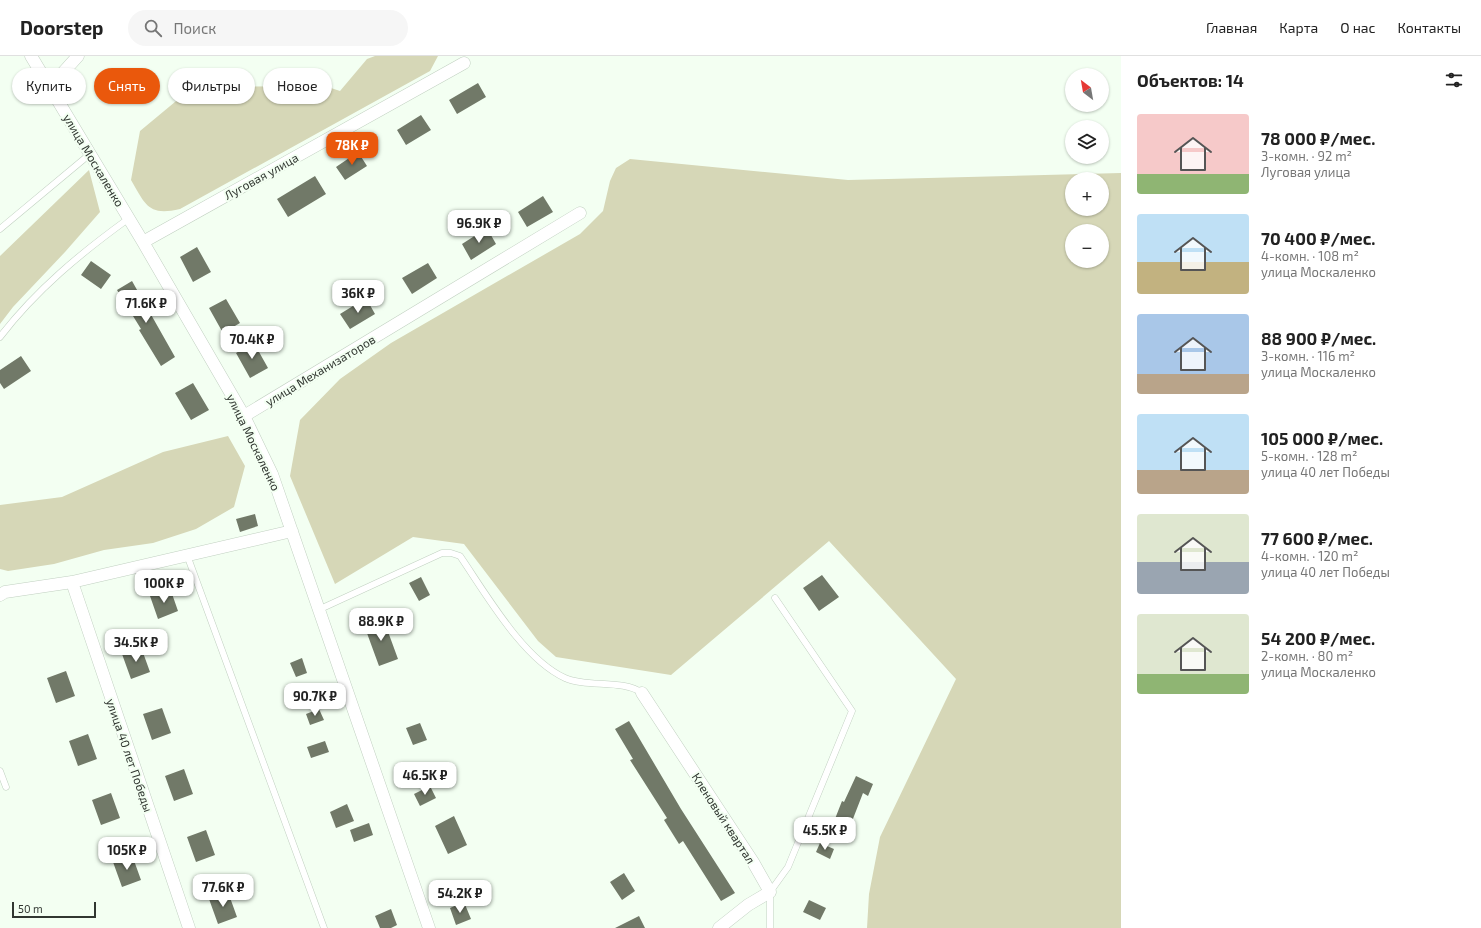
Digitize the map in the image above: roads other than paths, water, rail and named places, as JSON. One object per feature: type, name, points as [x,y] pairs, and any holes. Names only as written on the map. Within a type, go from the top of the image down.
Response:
[{"type":"street","name":"улица Москаленко","points":[[31,56],[38,68]]},
{"type":"street","points":[[67,68],[78,56]]},
{"type":"street","name":"Луговая улица","points":[[143,242],[464,63]]},
{"type":"street","name":"улица Москаленко","points":[[60,104],[143,242],[244,416],[272,474],[429,928]]},
{"type":"street","name":"улица Механизаторов","points":[[244,416],[580,213]]},
{"type":"street","points":[[0,596],[5,592],[72,582],[292,531]]},
{"type":"street","name":"улица 40 лет Победы","points":[[72,582],[189,928]]},
{"type":"street","name":"Кленовый квартал","points":[[642,694],[753,862],[770,892]]},
{"type":"street","points":[[719,928],[748,905],[770,892]]},
{"type":"lane","points":[[0,229],[90,154]]},
{"type":"lane","points":[[0,337],[19,312],[48,283],[85,250],[128,219]]},
{"type":"lane","points":[[318,610],[442,553],[451,552],[460,556],[514,633],[539,661],[565,678],[593,684],[626,686],[637,689],[642,694]]},
{"type":"lane","points":[[187,555],[324,928]]},
{"type":"lane","points":[[770,928],[770,892],[788,867],[852,711],[775,598]]},
{"type":"lane","points":[[0,770],[6,787]]}]
